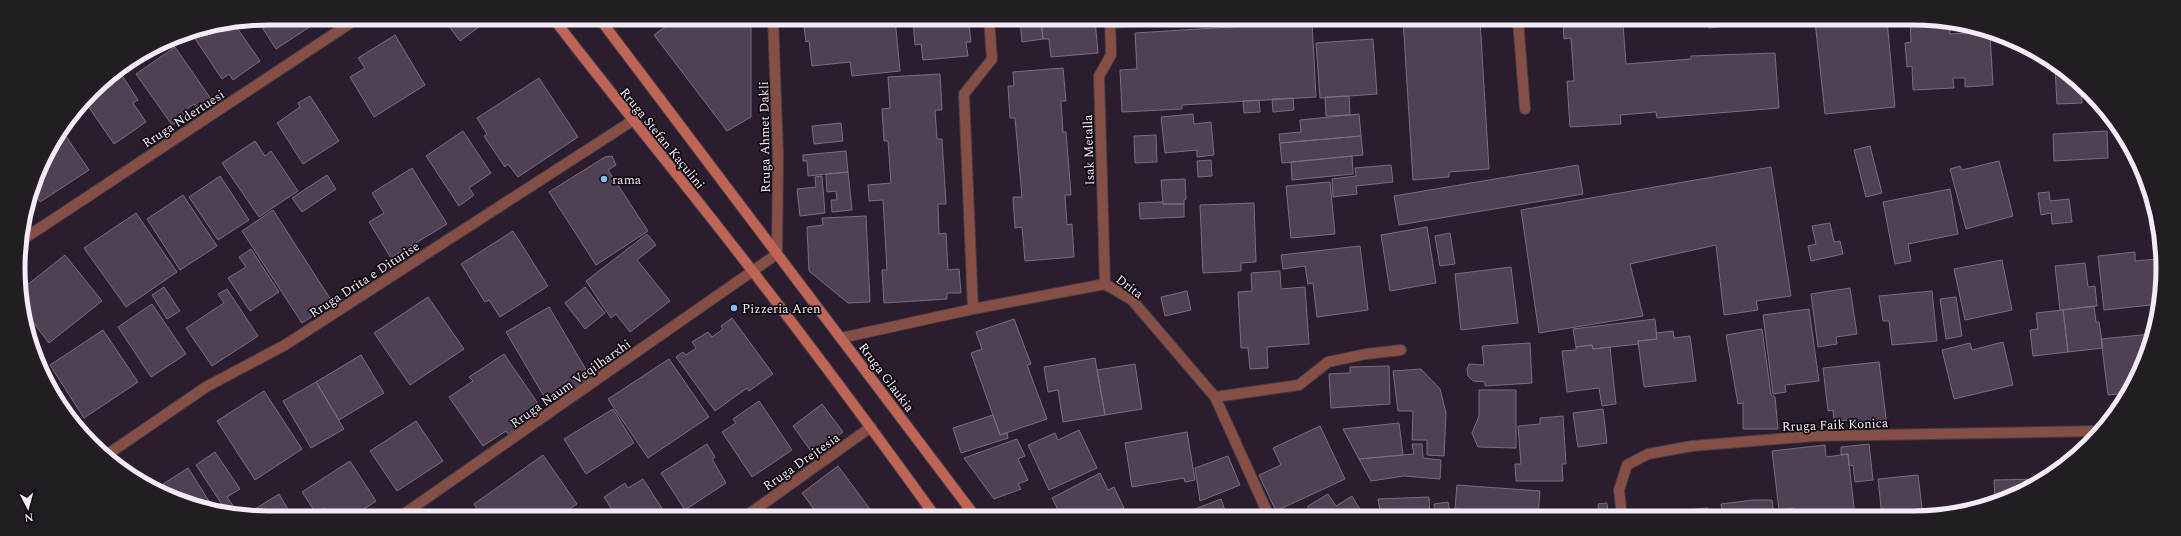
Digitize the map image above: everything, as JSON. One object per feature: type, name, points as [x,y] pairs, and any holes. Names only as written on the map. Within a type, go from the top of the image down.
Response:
[{"type":"main road","name":"Rruga Stefan Kaçulini","points":[[558,25],[632,121],[754,272]]},
{"type":"main road","name":"Rruga Stefan Kaçulini","points":[[604,25],[777,254]]},
{"type":"main road","name":"Rruga Glaukia","points":[[777,254],[971,511]]},
{"type":"main road","points":[[754,272],[871,427],[930,511]]},
{"type":"street","name":"Rruga Ndertuesi","points":[[27,237],[347,25]]},
{"type":"street","name":"Rruga Ahmet Dakli","points":[[774,25],[778,155],[777,254]]},
{"type":"street","points":[[973,309],[964,94],[992,59],[989,25]]},
{"type":"street","name":"Isak Metalla","points":[[1105,284],[1098,76],[1111,55],[1110,25]]},
{"type":"street","points":[[1518,25],[1525,109]]},
{"type":"street","name":"Rruga Drita e Diturise","points":[[110,453],[206,388],[285,345],[632,121]]},
{"type":"street","name":"Rruga Naum Veqilharxhi","points":[[408,511],[754,272],[777,254]]},
{"type":"street","name":"Drita","points":[[841,338],[973,309],[1105,284],[1132,300],[1215,397],[1266,511]]},
{"type":"street","points":[[1215,397],[1299,385],[1328,362],[1366,354],[1401,350]]},
{"type":"street","name":"Rruga Drejtesia","points":[[753,511],[871,427]]},
{"type":"street","name":"Rruga Faik Konica","points":[[1621,511],[1619,490],[1627,465],[1648,454],[1692,446],[1816,436],[2093,431]]},
{"type":"building","points":[[261,25],[312,25],[276,49]]},
{"type":"building","points":[[448,25],[482,25],[460,41]]},
{"type":"building","points":[[668,25],[751,25],[751,117],[727,131],[654,35]]},
{"type":"building","points":[[804,25],[896,25],[900,71],[852,76],[850,62],[812,66],[809,41],[806,42]]},
{"type":"building","points":[[913,25],[969,25],[971,42],[966,42],[968,56],[923,60],[921,44],[915,45]]},
{"type":"building","points":[[1021,25],[1042,25],[1043,39],[1022,42]]},
{"type":"building","points":[[1042,25],[1096,25],[1098,53],[1051,57],[1049,39],[1043,39]]},
{"type":"building","points":[[1264,25],[1312,25],[1316,97],[1182,105],[1182,109],[1122,112],[1120,70],[1137,69],[1135,33]]},
{"type":"building","points":[[1403,25],[1480,25],[1489,169],[1449,172],[1449,177],[1413,180]]},
{"type":"building","points":[[1563,25],[1623,25],[1626,64],[1691,59],[1691,56],[1775,53],[1779,108],[1657,118],[1656,112],[1620,115],[1621,124],[1570,127],[1567,81],[1574,81],[1571,38],[1564,39]]},
{"type":"building","points":[[1709,25],[1736,25],[1709,28]]},
{"type":"building","points":[[1815,25],[1887,25],[1895,107],[1825,114]]},
{"type":"building","points":[[1910,25],[1945,27],[1950,28],[1950,34],[1973,32],[1990,38],[1993,85],[1965,87],[1965,78],[1953,78],[1954,88],[1913,90],[1912,66],[1907,67],[1905,43],[1911,42]]},
{"type":"building","points":[[236,27],[260,61],[233,80],[229,74],[222,79],[194,37],[205,33]]},
{"type":"building","points":[[395,35],[425,85],[374,117],[350,77],[365,68],[358,58]]},
{"type":"building","points":[[1373,39],[1377,94],[1320,98],[1316,43]]},
{"type":"building","points":[[175,47],[211,99],[197,108],[194,104],[183,112],[185,116],[172,125],[136,74]]},
{"type":"building","points":[[1063,68],[1066,101],[1061,101],[1063,132],[1066,132],[1071,195],[1065,195],[1067,225],[1072,224],[1074,257],[1025,261],[1022,227],[1015,228],[1013,197],[1022,197],[1015,118],[1010,118],[1008,86],[1014,86],[1013,72]]},
{"type":"building","points":[[2055,71],[2081,93],[2082,103],[2057,104]]},
{"type":"building","points":[[121,74],[138,100],[133,103],[146,122],[114,144],[88,105]]},
{"type":"building","points":[[940,74],[942,110],[935,110],[937,139],[942,139],[946,204],[938,204],[939,234],[946,233],[948,270],[959,269],[961,293],[947,293],[947,299],[884,303],[882,270],[887,270],[883,200],[869,201],[868,185],[891,183],[888,141],[884,141],[882,109],[890,108],[888,77]]},
{"type":"building","points":[[539,78],[578,137],[518,177],[508,164],[505,167],[484,136],[487,134],[477,118]]},
{"type":"building","points":[[310,96],[339,141],[303,164],[277,123],[300,107],[298,103]]},
{"type":"building","points":[[1349,96],[1350,115],[1326,116],[1325,97]]},
{"type":"building","points":[[1293,98],[1294,110],[1273,112],[1272,99]]},
{"type":"building","points":[[1259,100],[1260,112],[1244,113],[1243,101]]},
{"type":"building","points":[[1193,114],[1194,124],[1211,122],[1214,155],[1197,157],[1197,150],[1165,153],[1161,117]]},
{"type":"building","points":[[1359,114],[1361,136],[1280,143],[1279,134],[1301,132],[1300,120]]},
{"type":"building","points":[[841,123],[843,141],[814,144],[812,126]]},
{"type":"building","points":[[463,131],[491,173],[469,188],[474,195],[459,206],[426,156]]},
{"type":"building","points":[[2107,131],[2108,158],[2054,161],[2053,134]]},
{"type":"building","points":[[65,135],[89,170],[40,202],[36,196],[43,175]]},
{"type":"building","points":[[1156,135],[1157,162],[1135,163],[1134,136]]},
{"type":"building","points":[[1361,136],[1363,155],[1282,163],[1280,143]]},
{"type":"building","points":[[255,141],[265,156],[271,151],[298,191],[259,217],[222,163]]},
{"type":"building","points":[[1870,146],[1882,193],[1866,197],[1854,150]]},
{"type":"building","points":[[846,151],[848,172],[808,176],[807,161],[803,161],[803,155]]},
{"type":"building","points":[[612,156],[616,165],[608,170],[648,231],[596,265],[549,192],[605,157]]},
{"type":"building","points":[[1352,156],[1353,174],[1292,180],[1291,162]]},
{"type":"building","points":[[1211,160],[1212,176],[1198,177],[1197,161]]},
{"type":"building","points":[[1999,161],[2013,216],[1966,229],[1950,169],[1960,166],[1962,170]]},
{"type":"building","points":[[1391,165],[1393,182],[1356,186],[1357,194],[1333,197],[1332,179],[1356,176],[1355,168]]},
{"type":"building","points":[[1578,165],[1583,194],[1399,225],[1394,196]]},
{"type":"building","points":[[1771,167],[1791,296],[1756,301],[1758,310],[1724,315],[1716,245],[1630,264],[1643,316],[1539,333],[1521,210]]},
{"type":"building","points":[[412,168],[447,224],[391,258],[369,222],[384,213],[372,193]]},
{"type":"building","points":[[848,172],[852,210],[832,212],[831,200],[837,200],[836,191],[827,192],[826,174]]},
{"type":"building","points":[[327,175],[336,189],[302,212],[292,198]]},
{"type":"building","points":[[220,176],[249,220],[218,240],[189,197]]},
{"type":"building","points":[[822,176],[825,213],[800,216],[797,189],[816,187],[815,177]]},
{"type":"building","points":[[1185,179],[1186,199],[1184,200],[1184,204],[1163,204],[1161,180]]},
{"type":"building","points":[[1330,182],[1335,234],[1291,238],[1286,186]]},
{"type":"building","points":[[1950,189],[1958,234],[1908,244],[1911,261],[1895,264],[1883,202]]},
{"type":"building","points":[[2049,192],[2050,201],[2069,199],[2072,222],[2052,224],[2051,213],[2041,215],[2038,193]]},
{"type":"building","points":[[183,195],[217,246],[180,270],[147,219]]},
{"type":"building","points":[[1162,202],[1163,204],[1184,204],[1184,217],[1140,219],[1139,203]]},
{"type":"building","points":[[1254,203],[1256,262],[1241,263],[1241,271],[1203,273],[1200,205]]},
{"type":"building","points":[[273,210],[333,303],[302,323],[242,231]]},
{"type":"building","points":[[136,213],[177,272],[126,307],[84,248]]},
{"type":"building","points":[[866,216],[870,302],[848,303],[809,271],[807,227],[823,225],[822,218]]},
{"type":"building","points":[[1830,223],[1834,242],[1840,241],[1843,254],[1811,261],[1808,246],[1816,244],[1812,226]]},
{"type":"building","points":[[1427,227],[1436,283],[1390,291],[1381,235]]},
{"type":"building","points":[[513,231],[548,286],[500,317],[489,300],[485,302],[461,264]]},
{"type":"building","points":[[1450,233],[1455,264],[1440,266],[1435,236]]},
{"type":"building","points":[[647,234],[656,245],[637,260],[670,301],[630,332],[616,314],[611,318],[586,281]]},
{"type":"building","points":[[1360,246],[1368,310],[1317,317],[1313,283],[1308,284],[1305,266],[1283,269],[1281,255]]},
{"type":"building","points":[[251,249],[279,292],[250,311],[228,278],[246,267],[239,257]]},
{"type":"building","points":[[2135,252],[2135,261],[2155,259],[2153,305],[2104,310],[2098,256]]},
{"type":"building","points":[[65,255],[102,301],[49,343],[31,320],[26,286]]},
{"type":"building","points":[[2002,260],[2012,310],[1965,320],[1954,269]]},
{"type":"building","points":[[2085,263],[2088,287],[2095,286],[2097,306],[2060,310],[2055,266]]},
{"type":"building","points":[[1511,267],[1518,323],[1461,330],[1455,274]]},
{"type":"building","points":[[1280,271],[1281,289],[1305,287],[1309,344],[1267,347],[1268,368],[1250,369],[1248,348],[1241,348],[1238,292],[1252,291],[1251,273]]},
{"type":"building","points":[[164,287],[180,311],[167,319],[152,295]]},
{"type":"building","points":[[585,287],[605,313],[585,329],[565,303]]},
{"type":"building","points":[[1850,288],[1857,334],[1836,337],[1837,344],[1818,347],[1811,294]]},
{"type":"building","points":[[227,289],[258,336],[212,366],[186,328],[224,303],[218,294]]},
{"type":"building","points":[[1187,291],[1191,310],[1165,316],[1161,297]]},
{"type":"building","points":[[1932,291],[1937,341],[1892,345],[1889,321],[1883,321],[1879,296]]},
{"type":"building","points":[[428,297],[464,349],[410,385],[374,333]]},
{"type":"building","points":[[1956,297],[1962,336],[1946,339],[1940,299]]},
{"type":"building","points":[[152,304],[186,354],[151,377],[118,327]]},
{"type":"building","points":[[2094,306],[2096,322],[2099,322],[2103,348],[2068,352],[2063,310]]},
{"type":"building","points":[[549,307],[591,378],[548,403],[506,332]]},
{"type":"building","points":[[1809,309],[1819,381],[1785,385],[1786,392],[1773,394],[1763,315]]},
{"type":"building","points":[[2063,310],[2068,352],[2033,356],[2030,330],[2038,329],[2036,313]]},
{"type":"building","points":[[732,318],[773,374],[749,391],[747,388],[715,411],[676,357],[683,352],[686,355],[696,348],[692,342],[708,332],[712,337],[723,329],[721,326]]},
{"type":"building","points":[[1014,319],[1031,364],[1027,365],[1047,419],[1000,435],[971,353],[982,349],[976,332]]},
{"type":"building","points":[[1655,319],[1657,339],[1638,341],[1639,344],[1593,349],[1592,345],[1576,347],[1573,329]]},
{"type":"building","points":[[1762,329],[1771,395],[1775,397],[1778,429],[1743,429],[1743,403],[1738,404],[1726,335]]},
{"type":"building","points":[[103,330],[138,382],[84,418],[50,365]]},
{"type":"building","points":[[1673,331],[1674,338],[1690,336],[1696,381],[1644,387],[1638,341],[1657,339],[1656,333]]},
{"type":"building","points":[[2147,334],[2138,361],[2121,394],[2108,395],[2101,339]]},
{"type":"building","points":[[2003,342],[2013,385],[1954,399],[1942,350],[1970,343],[1972,350]]},
{"type":"building","points":[[1530,343],[1532,383],[1485,386],[1485,382],[1473,381],[1468,376],[1467,369],[1469,364],[1484,365],[1482,346]]},
{"type":"building","points":[[1592,345],[1593,349],[1610,347],[1616,404],[1602,406],[1599,388],[1567,392],[1562,351],[1576,350],[1576,347]]},
{"type":"building","points":[[504,354],[543,411],[508,434],[506,431],[483,446],[449,397],[473,381],[469,377]]},
{"type":"building","points":[[361,355],[384,393],[339,420],[316,382]]},
{"type":"building","points":[[1095,358],[1105,415],[1063,422],[1058,390],[1048,392],[1044,367]]},
{"type":"building","points":[[669,359],[709,417],[648,458],[608,399]]},
{"type":"building","points":[[1879,362],[1887,426],[1856,429],[1855,419],[1834,422],[1833,410],[1828,411],[1823,368]]},
{"type":"building","points":[[1135,364],[1142,409],[1105,415],[1097,370]]},
{"type":"building","points":[[1389,366],[1390,404],[1331,408],[1329,374],[1350,373],[1350,367]]},
{"type":"building","points":[[1421,369],[1440,389],[1446,413],[1444,456],[1427,455],[1427,440],[1412,440],[1413,411],[1398,411],[1393,371]]},
{"type":"building","points":[[316,382],[344,429],[311,448],[283,401]]},
{"type":"building","points":[[1479,390],[1516,390],[1516,448],[1478,447],[1472,433],[1479,416]]},
{"type":"building","points":[[264,391],[302,449],[255,480],[217,421]]},
{"type":"building","points":[[759,401],[792,450],[752,477],[722,432],[736,423],[733,419]]},
{"type":"building","points":[[822,404],[843,432],[813,454],[793,426]]},
{"type":"building","points":[[613,409],[634,443],[586,474],[564,439]]},
{"type":"building","points":[[1603,409],[1607,443],[1578,447],[1573,413]]},
{"type":"building","points":[[993,415],[1000,435],[1007,433],[1008,438],[961,453],[953,428]]},
{"type":"building","points":[[1563,416],[1566,464],[1562,464],[1563,481],[1516,481],[1515,464],[1521,464],[1518,426],[1540,424],[1540,418]]},
{"type":"building","points":[[416,421],[443,461],[397,491],[370,451]]},
{"type":"building","points":[[1399,423],[1403,455],[1359,459],[1343,429]]},
{"type":"building","points":[[1320,426],[1345,479],[1276,511],[1259,475],[1281,465],[1273,448]]},
{"type":"building","points":[[1079,430],[1097,468],[1049,490],[1028,445],[1055,433],[1058,440]]},
{"type":"building","points":[[1187,432],[1195,480],[1185,482],[1184,478],[1132,487],[1125,443]]},
{"type":"building","points":[[1017,439],[1025,456],[1018,459],[1028,480],[1018,484],[1021,489],[994,499],[964,458]]},
{"type":"building","points":[[707,444],[715,457],[712,459],[726,483],[685,510],[661,473]]},
{"type":"building","points":[[1412,444],[1422,444],[1423,458],[1441,460],[1440,479],[1404,476],[1371,481],[1359,459],[1414,454]]},
{"type":"building","points":[[1869,444],[1873,480],[1855,482],[1853,465],[1849,466],[1848,454],[1841,455],[1841,447]]},
{"type":"building","points":[[1825,445],[1826,457],[1848,454],[1854,511],[1794,511],[1794,508],[1779,510],[1772,451]]},
{"type":"building","points":[[215,452],[240,489],[227,497],[234,507],[232,508],[223,506],[196,465]]},
{"type":"building","points":[[543,455],[577,504],[566,511],[479,511],[474,504]]},
{"type":"building","points":[[1228,456],[1240,485],[1200,501],[1195,468]]},
{"type":"building","points":[[350,461],[376,501],[361,511],[326,511],[324,508],[319,511],[315,511],[302,492]]},
{"type":"building","points":[[838,466],[871,511],[815,511],[802,493]]},
{"type":"building","points":[[188,468],[211,504],[175,493],[160,486]]},
{"type":"building","points":[[1100,473],[1108,490],[1114,487],[1124,508],[1118,511],[1058,511],[1052,498]]},
{"type":"building","points":[[1918,475],[1922,510],[1881,511],[1878,479]]},
{"type":"building","points":[[643,479],[664,511],[613,511],[604,497],[625,483],[628,488]]},
{"type":"building","points":[[2032,479],[2006,493],[1995,497],[1994,480]]},
{"type":"building","points":[[1457,485],[1540,491],[1538,511],[1462,511],[1462,509],[1455,509]]},
{"type":"building","points":[[279,494],[289,511],[268,511],[253,510]]},
{"type":"building","points":[[1328,494],[1336,506],[1352,496],[1361,511],[1308,511],[1308,506]]},
{"type":"building","points":[[1429,497],[1430,511],[1380,511],[1378,499]]},
{"type":"building","points":[[1221,499],[1225,511],[1190,511]]},
{"type":"building","points":[[1753,500],[1772,500],[1773,511],[1722,511],[1721,504]]},
{"type":"building","points":[[1448,502],[1450,511],[1435,511],[1434,504]]},
{"type":"building","points":[[1607,503],[1608,511],[1599,511],[1598,504]]},
{"type":"building","points":[[1708,508],[1708,511],[1676,511]]},
{"type":"place","name":"rama","points":[[604,179]]},
{"type":"place","name":"Pizzeria Aren","points":[[734,308]]}]
